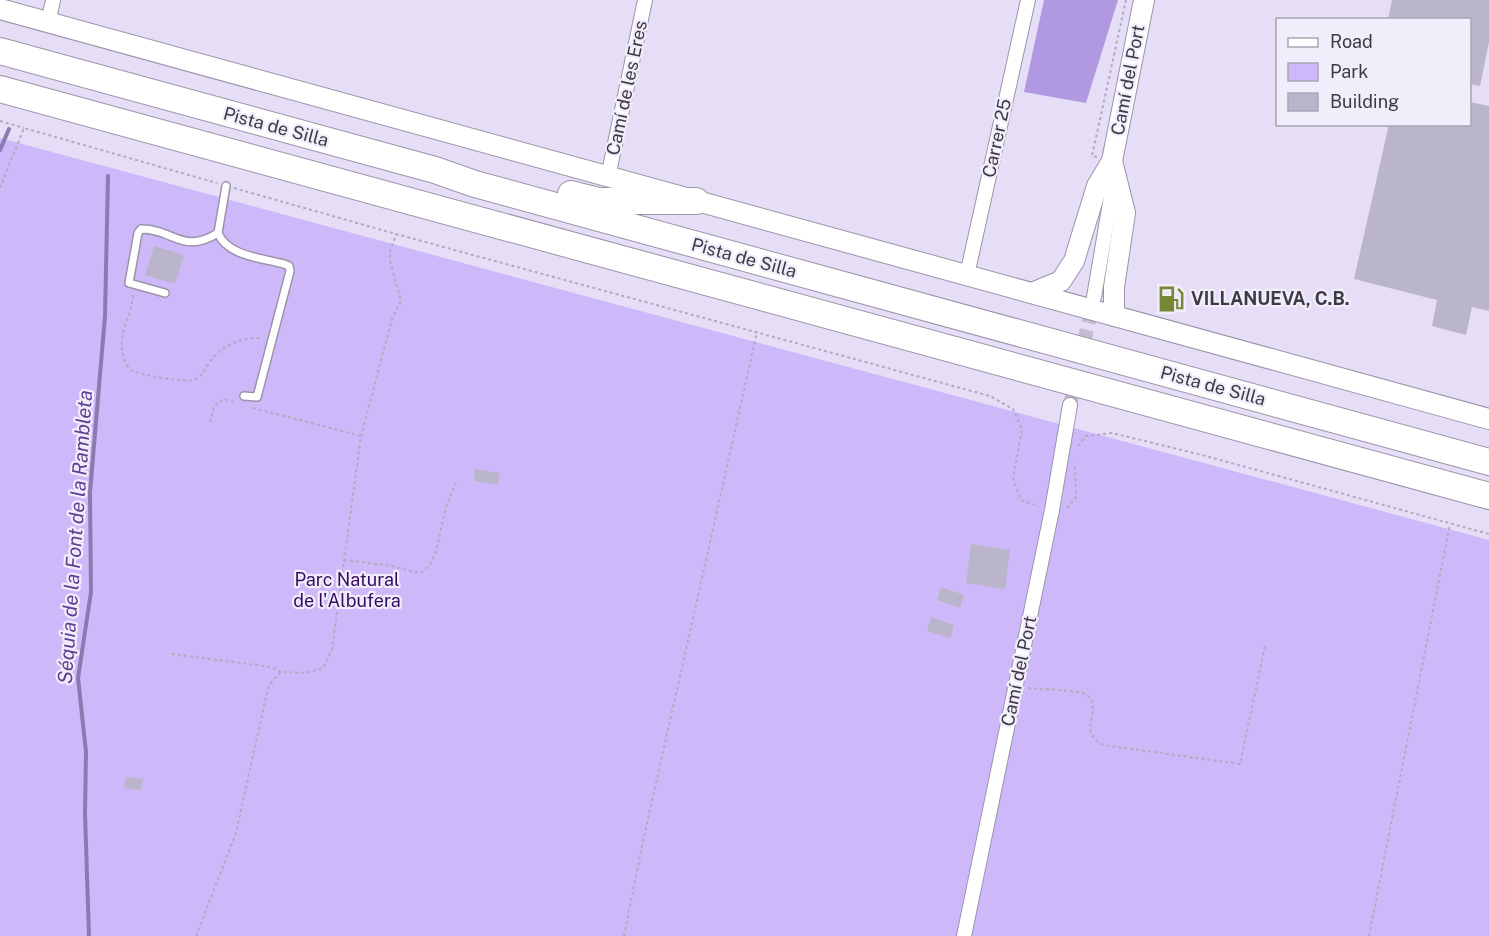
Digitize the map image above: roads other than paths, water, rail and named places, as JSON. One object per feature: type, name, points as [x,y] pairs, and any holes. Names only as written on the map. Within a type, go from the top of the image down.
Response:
[{"type":"highway","name":"Pista de Silla","points":[[0,51],[1489,462]]},
{"type":"highway","name":"Pista de Silla","points":[[0,89],[1489,496]]},
{"type":"highway","points":[[435,170],[478,170],[599,201],[696,201]]},
{"type":"street","points":[[48,22],[53,0]]},
{"type":"street","name":"Camí de les Eres","points":[[608,177],[645,0]]},
{"type":"street","name":"Carrer 25","points":[[967,275],[1028,0]]},
{"type":"street","name":"Camí del Port","points":[[1094,297],[1111,197],[1112,161],[1144,0]]},
{"type":"street","points":[[0,9],[1489,419]]},
{"type":"street","name":"Camí del Port","points":[[1032,293],[1061,281],[1074,261],[1097,186],[1112,161]]},
{"type":"street","name":"Camí del Port","points":[[1112,161],[1125,213],[1114,287],[1114,316]]},
{"type":"street","name":"Camí del Port","points":[[964,936],[1052,510],[1070,405]]},
{"type":"lane","points":[[226,186],[218,233],[227,248],[289,266],[290,278],[257,398],[244,396]]},
{"type":"lane","points":[[165,293],[129,283],[136,242],[141,229],[188,243],[208,240],[218,233]]},
{"type":"waterway","points":[[0,150],[9,129]]},
{"type":"waterway","name":"Séquia de la Font de la Rambleta","points":[[89,936],[85,814],[86,752],[78,678],[91,592],[90,492],[105,316],[108,176]]},
{"type":"tunnel","points":[[1070,405],[1093,302]]},
{"type":"place","name":"VILLANUEVA, C.B.","points":[[1171,299]]},
{"type":"park label","name":"Parc Natural de l'Albufera","points":[[347,590]]}]
